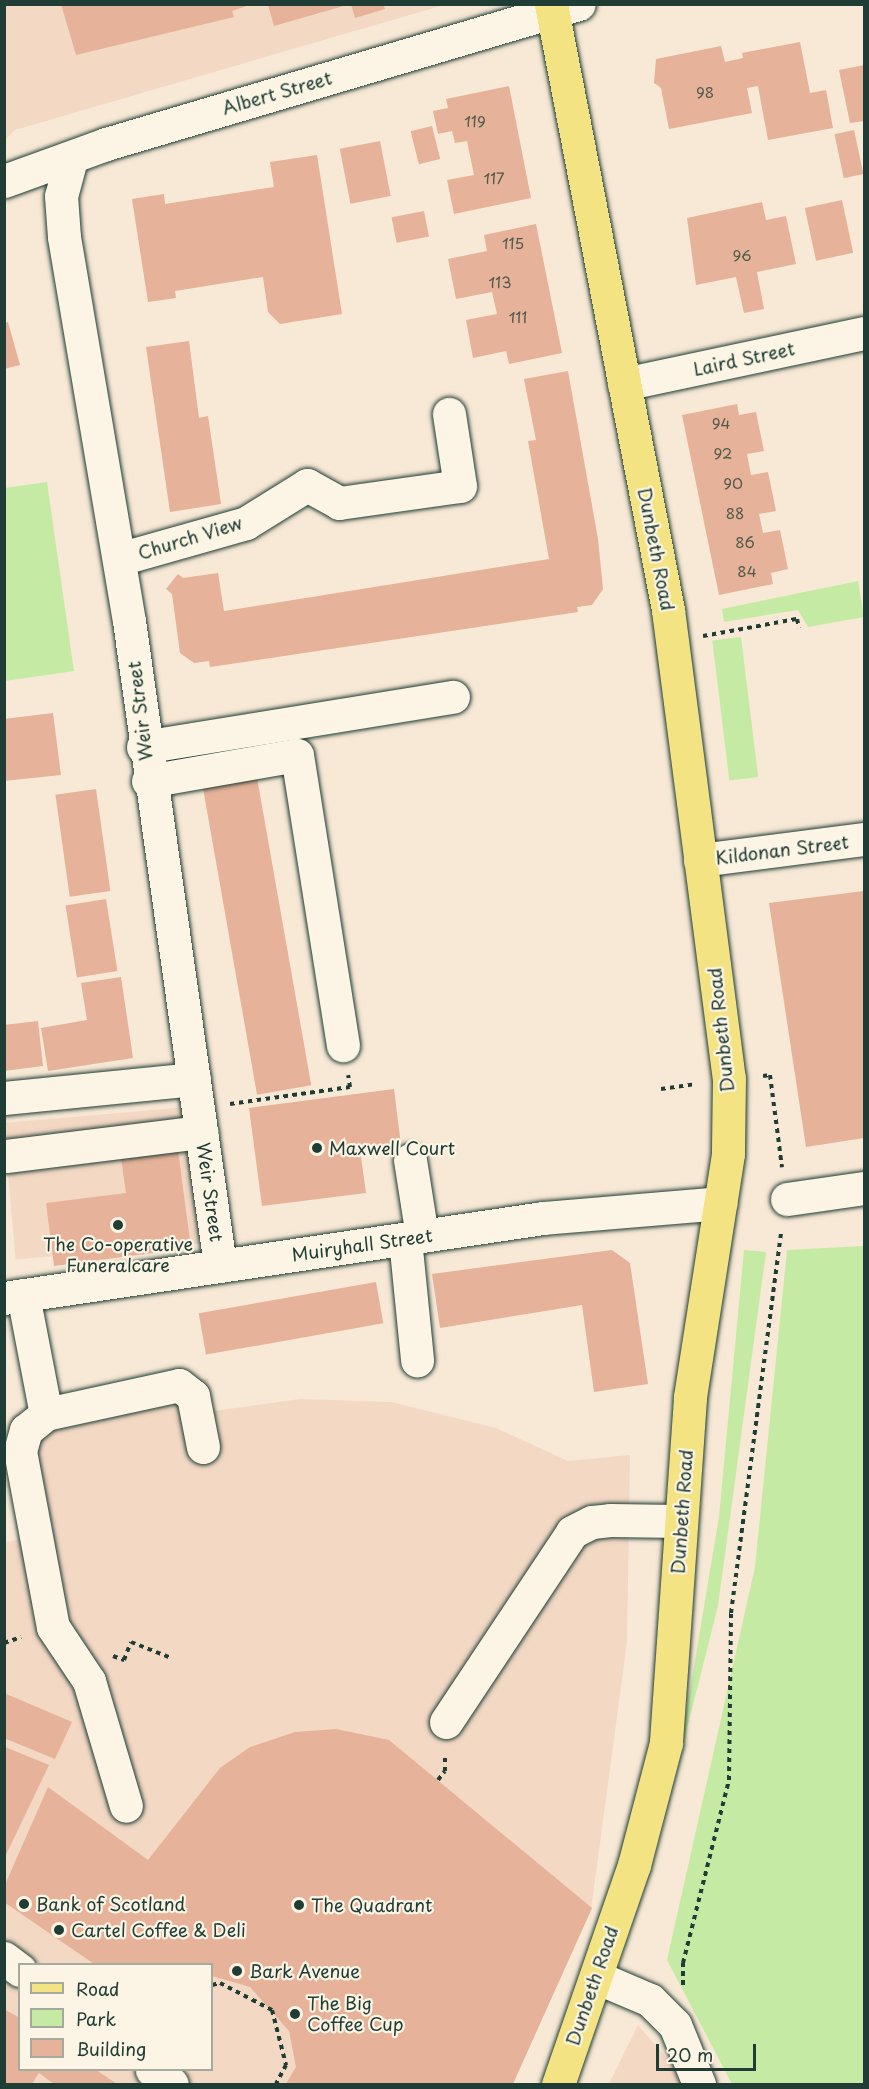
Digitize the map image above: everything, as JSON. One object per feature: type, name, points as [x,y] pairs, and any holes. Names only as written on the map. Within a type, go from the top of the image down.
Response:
[{"type":"main road","name":"Dunbeth Road","points":[[558,2085],[656,1793],[666,1743],[672,1689],[679,1521],[700,1314],[728,1154],[729,1078],[672,641],[624,384],[560,6]]},
{"type":"street","name":"Albert Street","points":[[6,178],[70,159],[106,144],[560,6]]},
{"type":"street","name":"Weir Street","points":[[70,159],[61,196],[64,237],[119,559],[143,747],[220,1265]]},
{"type":"street","name":"Laird Street","points":[[624,384],[864,333]]},
{"type":"street","name":"Church View","points":[[119,559],[246,523],[307,485],[339,503],[460,486],[449,414]]},
{"type":"street","points":[[143,747],[453,697]]},
{"type":"street","points":[[148,781],[297,755],[343,1045]]},
{"type":"street","name":"Kildonan Street","points":[[699,860],[864,840]]},
{"type":"street","points":[[4,1098],[198,1107]]},
{"type":"street","points":[[6,1156],[198,1107]]},
{"type":"street","points":[[410,1160],[417,1360]]},
{"type":"street","points":[[787,1199],[864,1188]]},
{"type":"street","name":"Muiryhall Street","points":[[14,1296],[543,1218],[720,1203]]},
{"type":"street","points":[[14,1296],[46,1414]]},
{"type":"street","points":[[126,1806],[89,1681],[53,1627],[20,1451],[26,1430],[46,1414],[179,1385],[194,1396],[202,1448]]},
{"type":"street","points":[[446,1722],[572,1532],[592,1522],[610,1520],[679,1521]]},
{"type":"street","points":[[4,1958],[18,1968]]},
{"type":"street","points":[[596,1977],[650,2000],[675,2025],[699,2085]]},
{"type":"street","points":[[153,2071],[172,2085]]},
{"type":"path","points":[[672,641],[797,619],[799,628]]},
{"type":"path","points":[[198,1107],[350,1087],[343,1045]]},
{"type":"path","points":[[683,1990],[683,1963],[729,1780],[731,1613],[787,1199],[770,1075],[729,1078]]},
{"type":"path","points":[[661,1089],[671,1088]]},
{"type":"path","points":[[213,1985],[220,1983],[272,2010],[286,2066],[276,2085]]},
{"type":"shaded area","points":[[5,5],[444,5],[15,130],[5,140]]},
{"type":"shaded area","points":[[187,1107],[199,1243],[16,1260],[4,1123]]},
{"type":"shaded area","points":[[208,1378],[214,1411],[300,1399],[391,1402],[496,1428],[568,1461],[630,1455],[627,1642],[591,1910],[510,2084],[5,2084],[4,1542],[34,1538],[12,1416]]},
{"type":"shaded area","points":[[638,2025],[689,2084],[609,2084]]},
{"type":"green space","points":[[47,482],[74,671],[5,681],[5,488]]},
{"type":"green space","points":[[858,581],[864,617],[808,627],[798,610],[724,622],[722,609]]},
{"type":"green space","points":[[741,637],[758,777],[729,780],[712,641]]},
{"type":"green space","points":[[864,1246],[864,2084],[732,2084],[667,1960],[755,1567],[787,1250]]},
{"type":"green space","points":[[744,1250],[766,1252],[718,1606],[677,1768],[719,1517]]},
{"type":"building","points":[[61,4],[250,5],[232,11],[234,17],[76,55]]},
{"type":"building","points":[[351,4],[383,4],[385,9],[355,18]]},
{"type":"building","points":[[268,5],[347,5],[274,26]]},
{"type":"building","points":[[800,42],[810,93],[826,90],[833,128],[768,140],[758,86],[747,88],[752,113],[669,129],[661,88],[654,83],[656,59],[721,46],[725,62],[743,58],[742,53]]},
{"type":"building","points":[[864,65],[864,121],[850,123],[839,70]]},
{"type":"building","points":[[509,86],[531,198],[454,214],[447,180],[474,175],[467,141],[455,143],[452,131],[438,134],[433,111],[448,108],[446,99]]},
{"type":"building","points":[[432,126],[440,159],[419,164],[411,131]]},
{"type":"building","points":[[854,130],[863,174],[844,178],[834,134]]},
{"type":"building","points":[[380,141],[391,196],[350,204],[340,149]]},
{"type":"building","points":[[317,155],[342,314],[280,324],[268,312],[263,277],[175,291],[176,298],[148,302],[132,199],[164,194],[165,204],[274,187],[270,162]]},
{"type":"building","points":[[842,200],[853,253],[816,261],[805,208]]},
{"type":"building","points":[[762,202],[766,220],[786,216],[796,264],[757,272],[764,309],[744,313],[736,277],[696,285],[687,218]]},
{"type":"building","points":[[424,211],[429,237],[397,243],[392,217]]},
{"type":"building","points":[[536,224],[562,353],[509,364],[506,351],[473,358],[466,320],[497,314],[492,292],[456,299],[448,259],[487,251],[484,235]]},
{"type":"building","points":[[8,322],[20,365],[4,369],[4,323]]},
{"type":"building","points":[[189,341],[199,418],[208,416],[221,504],[170,512],[146,347]]},
{"type":"building","points":[[568,371],[598,539],[603,589],[592,605],[577,607],[578,612],[210,667],[209,661],[194,663],[180,653],[172,594],[166,589],[178,574],[183,578],[218,573],[224,611],[549,559],[528,441],[536,440],[524,379]]},
{"type":"building","points":[[737,404],[739,415],[756,412],[764,451],[747,454],[751,475],[768,472],[776,511],[759,514],[763,533],[780,530],[788,569],[771,573],[773,584],[719,595],[682,415]]},
{"type":"building","points":[[53,713],[61,775],[4,781],[4,719]]},
{"type":"building","points":[[256,772],[311,1085],[257,1095],[202,782]]},
{"type":"building","points":[[96,789],[110,891],[70,897],[55,795]]},
{"type":"building","points":[[864,891],[864,1138],[806,1147],[769,903]]},
{"type":"building","points":[[106,899],[117,971],[77,978],[66,905]]},
{"type":"building","points":[[121,977],[133,1058],[48,1071],[41,1028],[87,1020],[81,983]]},
{"type":"building","points":[[38,1021],[43,1066],[4,1071],[4,1025]]},
{"type":"building","name":"Maxwell Court","points":[[394,1089],[401,1145],[360,1150],[366,1193],[262,1206],[249,1108]]},
{"type":"building","name":"The Co-operative Funeralcare","points":[[178,1150],[191,1248],[54,1266],[46,1203],[126,1193],[121,1158]]},
{"type":"building","points":[[612,1250],[630,1263],[648,1384],[594,1392],[582,1305],[440,1328],[432,1274]]},
{"type":"building","points":[[376,1282],[383,1323],[206,1355],[199,1313]]},
{"type":"building","points":[[4,1693],[72,1722],[55,1759],[4,1738]]},
{"type":"building","name":"The Quadrant","points":[[336,1729],[389,1740],[592,1908],[513,2084],[286,2084],[296,2067],[289,2031],[250,1987],[213,1976],[213,1963],[93,1963],[4,1902],[4,1887],[48,1787],[148,1860],[220,1768],[250,1747],[295,1732]]},
{"type":"building","points":[[4,1748],[49,1765],[4,1859]]},
{"type":"building","points":[[4,2009],[18,2017],[18,2071],[98,2071],[117,2084],[54,2084],[39,2073],[32,2084],[4,2084]]},
{"type":"place","name":"Maxwell Court","points":[[317,1148]]},
{"type":"place","name":"The Co-operative Funeralcare","points":[[118,1225]]},
{"type":"place","name":"Bank of Scotland","points":[[24,1904]]},
{"type":"place","name":"The Quadrant","points":[[299,1905]]},
{"type":"place","name":"Cartel Coffee & Deli","points":[[59,1930]]},
{"type":"place","name":"Bark Avenue","points":[[237,1971]]},
{"type":"place","name":"The Big Coffee Cup","points":[[295,2014]]}]
